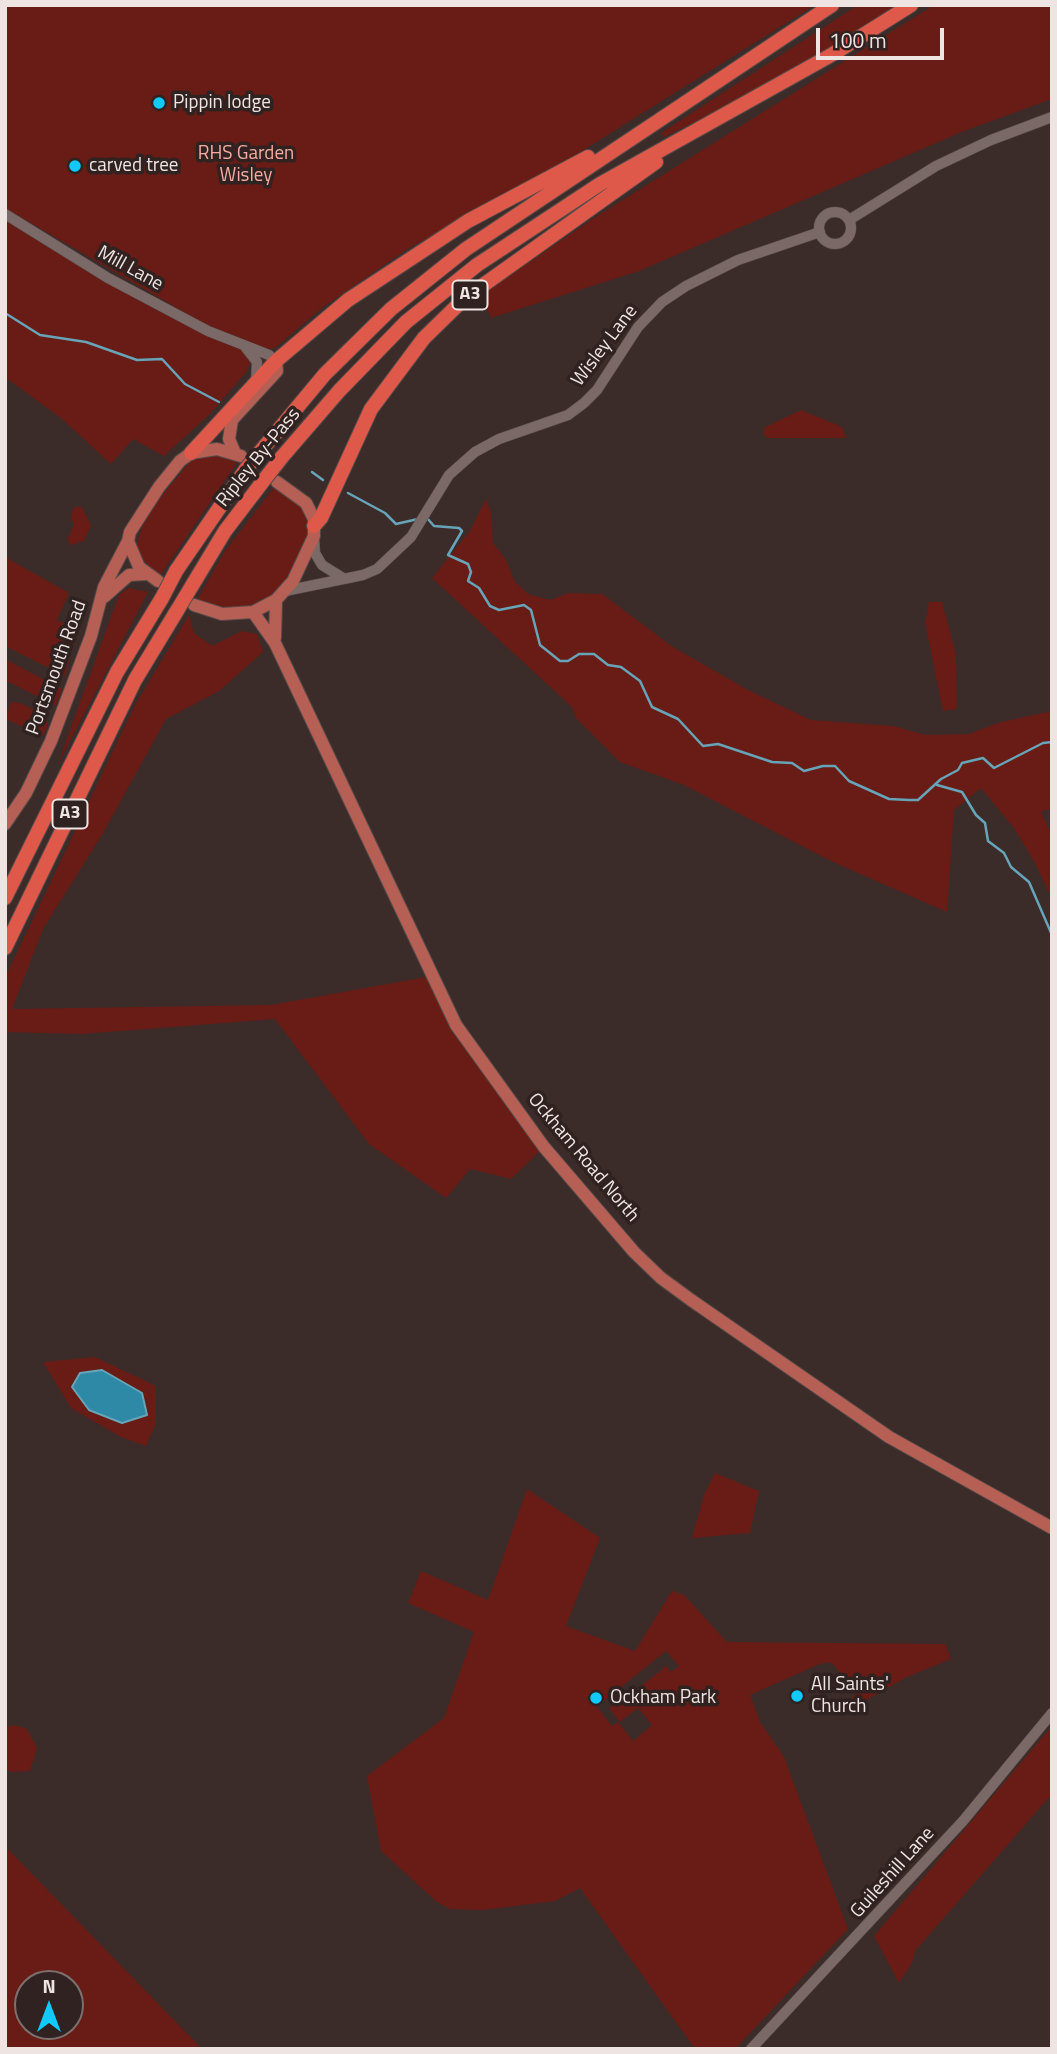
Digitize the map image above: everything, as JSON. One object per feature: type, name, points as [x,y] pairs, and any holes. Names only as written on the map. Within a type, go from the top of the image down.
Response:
[{"type":"highway","name":"A3","points":[[191,453],[276,361],[348,300],[468,221],[676,109],[832,5]]},
{"type":"highway","name":"A3","points":[[314,531],[372,409],[424,338],[465,298],[698,128],[833,54],[911,5]]},
{"type":"highway","name":"Ripley By-Pass","points":[[5,898],[117,672],[241,459],[265,446],[325,374],[402,300],[466,249],[676,109]]},
{"type":"highway","name":"Ripley By-Pass","points":[[5,948],[135,680],[225,531],[270,481],[282,457],[339,391],[406,322],[440,293],[477,265],[600,184],[698,128]]},
{"type":"main road","points":[[241,459],[229,439],[232,419],[277,372],[276,361]]},
{"type":"main road","points":[[191,453],[217,449],[241,459]]},
{"type":"main road","name":"Portsmouth Road","points":[[5,824],[26,793],[51,741],[104,597],[110,573],[128,541],[130,532],[159,487],[180,461],[191,453]]},
{"type":"main road","points":[[194,605],[222,614],[253,612],[281,596],[299,571],[314,531],[306,503],[270,481]]},
{"type":"main road","name":"Portsmouth Road","points":[[104,597],[129,575],[152,577],[132,556],[128,541]]},
{"type":"main road","name":"Ockham Road North","points":[[275,643],[273,617],[281,596]]},
{"type":"main road","name":"Ockham Road North","points":[[253,612],[275,643],[456,1026],[544,1147],[642,1261],[691,1300],[889,1437],[1052,1528]]},
{"type":"street","name":"Wisley Lane","points":[[849,220],[936,166],[991,140],[1052,117]]},
{"type":"street","name":"Wisley Lane","points":[[836,212],[849,220],[850,233],[842,243],[828,243],[820,232],[820,222],[827,215],[836,212]]},
{"type":"street","name":"Mill Lane","points":[[5,214],[108,278],[208,331],[269,355],[276,361]]},
{"type":"street","name":"Wisley Lane","points":[[281,596],[377,569],[411,537],[449,475],[475,452],[499,439],[568,415],[584,403],[602,382],[638,327],[670,296],[738,260],[820,232]]},
{"type":"street","points":[[244,345],[257,362],[256,382]]},
{"type":"street","points":[[314,531],[316,553],[322,565],[343,579]]},
{"type":"street","name":"Guileshill Lane","points":[[751,2049],[963,1821],[1052,1713]]},
{"type":"green space","name":"RHS Garden Wisley","points":[[5,5],[815,5],[542,176],[409,248],[322,308],[275,348],[267,350],[201,322],[5,208]]},
{"type":"green space","points":[[858,5],[895,5],[852,36],[740,100],[664,137],[661,133]]},
{"type":"green space","points":[[934,5],[1052,5],[1052,99],[964,131],[639,271],[491,318],[481,295],[594,218]]},
{"type":"green space","points":[[5,220],[140,300],[245,352],[251,362],[246,372],[211,413],[164,456],[133,439],[111,464],[62,419],[5,377]]},
{"type":"green space","points":[[801,410],[842,427],[846,438],[767,438],[763,434],[765,427]]},
{"type":"green space","points":[[223,454],[239,460],[159,577],[140,556],[137,544],[142,527],[154,505],[195,457]]},
{"type":"green space","points":[[276,485],[301,504],[309,520],[306,541],[292,573],[274,595],[244,608],[212,607],[197,600],[225,551]]},
{"type":"green space","points":[[486,499],[491,512],[493,543],[506,560],[515,582],[528,594],[550,600],[568,593],[602,594],[673,647],[748,690],[811,720],[893,726],[926,735],[969,734],[1001,722],[1052,711],[1052,808],[1041,812],[1052,836],[1052,899],[1014,828],[981,788],[954,810],[947,912],[833,862],[684,785],[620,762],[576,718],[572,707],[432,578],[470,531]]},
{"type":"green space","points":[[74,507],[82,507],[91,526],[84,541],[71,545],[67,540],[74,525],[71,517]]},
{"type":"green space","points":[[5,557],[69,593],[57,620],[77,630],[65,676],[5,646]]},
{"type":"green space","points":[[129,588],[148,592],[57,766],[119,595]]},
{"type":"green space","points":[[929,602],[942,602],[956,655],[957,709],[943,711],[925,623]]},
{"type":"green space","points":[[189,615],[194,633],[212,646],[242,631],[257,634],[263,652],[219,691],[166,719],[103,833],[43,929],[12,1009],[271,1005],[432,976],[452,1029],[506,1105],[544,1147],[511,1179],[470,1169],[446,1198],[369,1144],[275,1019],[82,1034],[5,1032],[5,978],[135,705]]},
{"type":"green space","points":[[5,659],[62,689],[56,706],[5,680]]},
{"type":"green space","points":[[11,702],[20,703],[45,715],[48,724],[43,736],[6,719]]},
{"type":"green space","points":[[95,1357],[156,1386],[156,1423],[146,1446],[121,1437],[71,1408],[43,1362]]},
{"type":"green space","points":[[715,1473],[759,1491],[750,1533],[692,1538],[704,1495]]},
{"type":"green space","points":[[527,1489],[600,1538],[566,1626],[635,1651],[672,1591],[684,1595],[727,1642],[945,1644],[951,1659],[907,1677],[850,1709],[845,1705],[863,1685],[841,1674],[832,1663],[822,1663],[750,1695],[760,1722],[784,1757],[848,1929],[735,2049],[695,2049],[580,1888],[555,1901],[483,1910],[450,1909],[437,1902],[381,1851],[367,1776],[444,1718],[474,1632],[408,1603],[421,1571],[488,1600]],"holes":[[[666,1651],[679,1666],[671,1672],[666,1666],[636,1690],[641,1696],[634,1702],[624,1690],[611,1700],[614,1704],[609,1708],[620,1722],[638,1708],[652,1725],[633,1741],[618,1722],[612,1726],[588,1695],[595,1690],[604,1701]]]},
{"type":"green space","points":[[14,1725],[27,1729],[37,1748],[30,1771],[12,1772],[5,1769],[5,1728]]},
{"type":"green space","points":[[1052,1726],[1052,1794],[915,1951],[912,1963],[899,1983],[874,1936]]},
{"type":"green space","points":[[5,1846],[202,2049],[5,2049]]},
{"type":"water","points":[[102,1370],[142,1393],[147,1415],[122,1423],[89,1410],[72,1387],[80,1373]]},
{"type":"waterway","points":[[5,313],[40,335],[86,342],[137,360],[162,359],[185,384],[219,402]]},
{"type":"waterway","points":[[312,472],[323,480]]},
{"type":"waterway","points":[[348,493],[385,513],[396,524],[418,519]]},
{"type":"waterway","points":[[427,518],[434,526],[459,528],[462,531],[448,555],[468,564],[471,572],[468,581],[479,588],[490,606],[499,610],[524,605],[531,610],[540,645],[560,661],[568,661],[579,654],[594,654],[608,665],[621,667],[640,681],[652,707],[678,719],[703,746],[718,744],[772,762],[792,763],[804,771],[835,766],[849,781],[889,799],[918,800],[941,779],[958,770],[962,763],[983,758],[994,768],[1043,743],[1052,742]]},
{"type":"waterway","points":[[937,785],[962,792],[976,815],[985,823],[988,841],[1004,853],[1011,867],[1029,882],[1052,935]]},
{"type":"place","name":"Pippin lodge","points":[[159,103]]},
{"type":"place","name":"carved tree","points":[[75,166]]},
{"type":"place","name":"All Saints' Church","points":[[797,1696]]},
{"type":"place","name":"Ockham Park","points":[[596,1698]]}]
